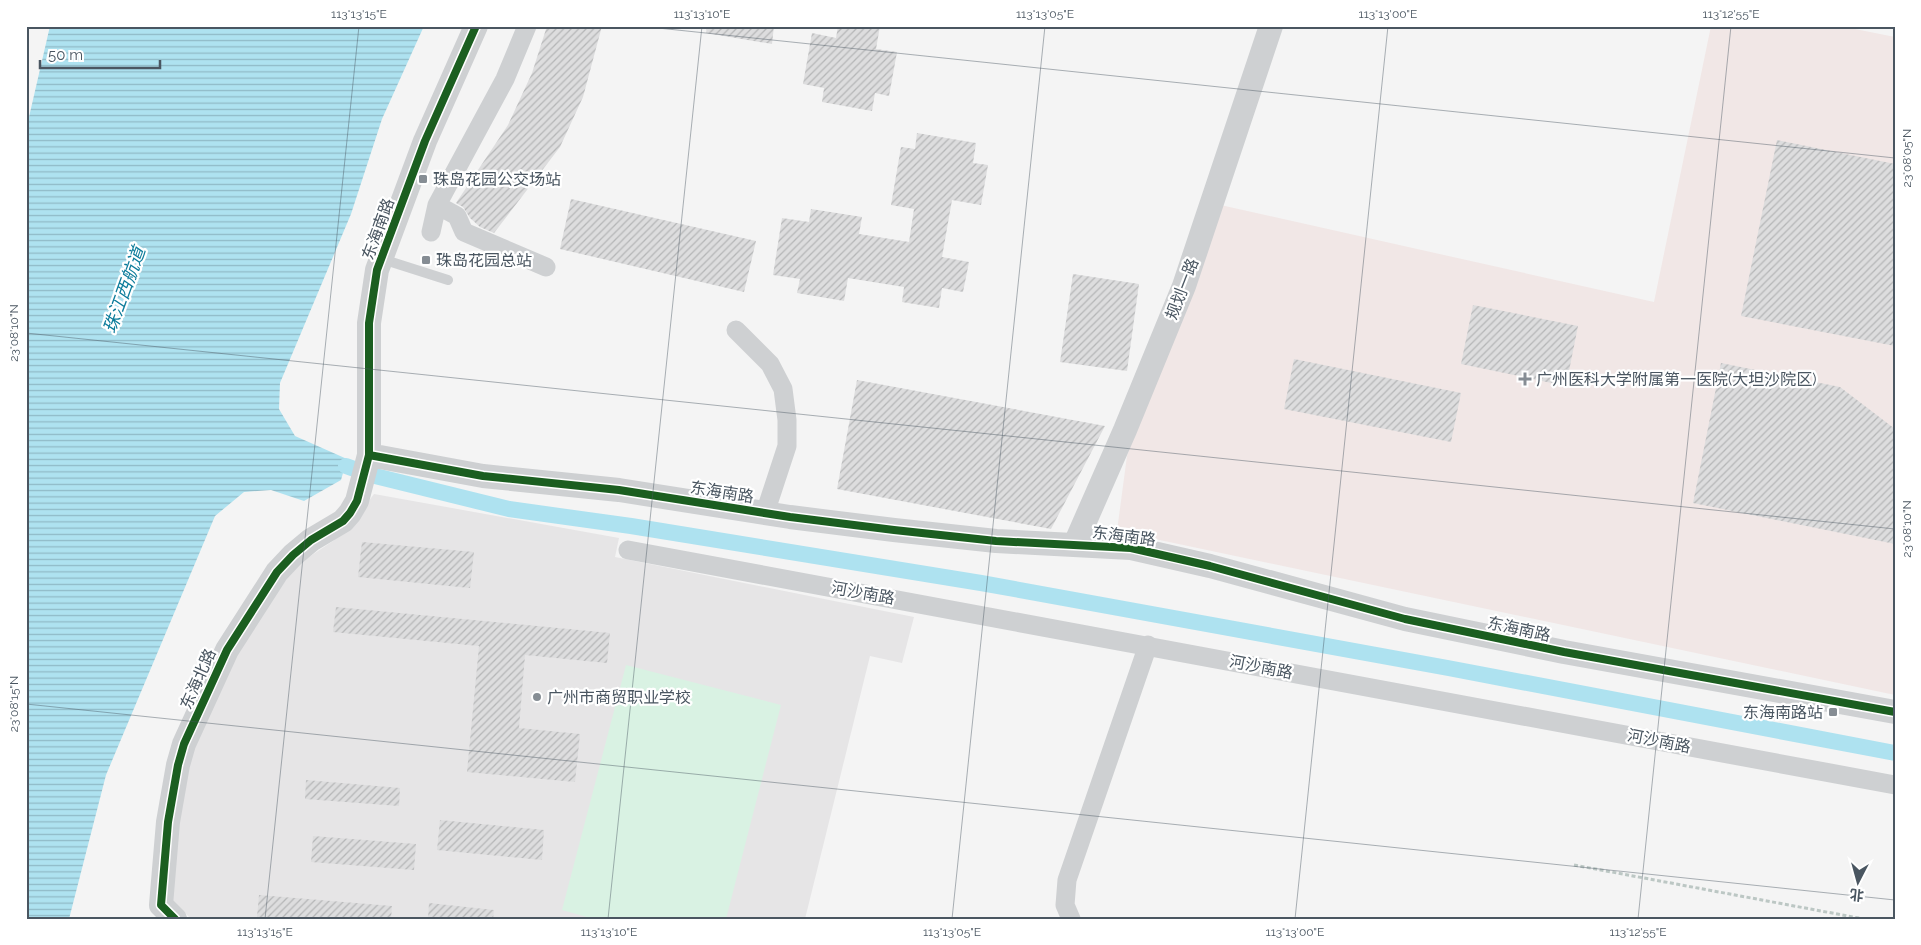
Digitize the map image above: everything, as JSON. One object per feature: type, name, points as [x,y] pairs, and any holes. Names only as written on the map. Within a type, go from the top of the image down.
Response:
[{"type":"street","name":"东海南路","points":[[359,494],[368,461],[369,323],[377,270],[426,141],[476,26]]},
{"type":"street","points":[[431,232],[437,205],[505,79],[527,26]]},
{"type":"street","name":"规划一路","points":[[1075,544],[1184,286],[1271,26]]},
{"type":"street","points":[[437,205],[457,216],[464,232],[546,267]]},
{"type":"street","points":[[736,330],[770,364],[783,389],[787,420],[787,446],[765,512]]},
{"type":"street","name":"东海南路","points":[[368,461],[483,476],[578,485],[941,536],[996,541],[1131,548],[1210,566],[1405,619],[1564,652],[1895,712]]},
{"type":"street","name":"东海北路","points":[[175,919],[161,905],[168,822],[180,758],[208,688],[226,650],[278,572],[311,540],[343,521],[354,508],[359,494]]},
{"type":"street","name":"河沙南路","points":[[628,550],[1895,785]]},
{"type":"street","points":[[1071,919],[1065,905],[1067,880],[1148,645]]},
{"type":"lane","points":[[382,259],[448,280]]},
{"type":"path","points":[[1574,865],[1864,919]]},
{"type":"shaded area","name":"广州医科大学附属第一医院(大坦沙院区)","points":[[1711,26],[1840,26],[1895,37],[1895,695],[1117,531],[1127,456],[1216,204],[1654,302]]},
{"type":"shaded area","name":"广州市商贸职业学校","points":[[374,494],[619,538],[615,557],[914,617],[902,663],[870,656],[805,919],[191,919],[171,899],[175,820],[194,745],[245,635],[297,565],[333,541],[353,522]]},
{"type":"green space","points":[[626,665],[781,705],[726,919],[594,919],[562,910]]},
{"type":"water","name":"珠江西航道","points":[[50,26],[424,26],[382,119],[351,214],[280,383],[279,409],[295,436],[347,459],[341,480],[304,501],[271,490],[244,492],[215,516],[106,775],[69,919],[26,919],[26,130]]},
{"type":"building","points":[[547,26],[602,26],[583,97],[560,147],[494,233],[480,227],[470,218],[463,207],[456,203],[508,125],[532,73]]},
{"type":"building","points":[[707,26],[774,26],[772,44],[706,33]]},
{"type":"building","points":[[838,26],[880,26],[876,49],[897,52],[889,96],[875,93],[872,111],[822,102],[824,88],[803,84],[812,33],[836,38]]},
{"type":"building","points":[[917,133],[976,143],[973,163],[988,165],[981,205],[952,200],[942,257],[969,262],[963,292],[942,288],[939,308],[902,302],[904,287],[848,278],[844,301],[797,293],[800,279],[773,275],[782,218],[809,222],[811,209],[862,217],[859,234],[909,242],[914,209],[891,205],[901,147],[915,149]]},
{"type":"building","points":[[1777,140],[1895,164],[1895,346],[1741,316]]},
{"type":"building","points":[[571,199],[756,241],[744,292],[560,249]]},
{"type":"building","points":[[1073,274],[1139,284],[1127,371],[1060,362]]},
{"type":"building","points":[[1473,305],[1578,326],[1566,386],[1461,364]]},
{"type":"building","points":[[1294,359],[1461,393],[1451,442],[1284,409]]},
{"type":"building","points":[[1721,363],[1840,387],[1895,429],[1895,544],[1693,503]]},
{"type":"building","points":[[857,380],[1105,426],[1051,529],[837,489]]},
{"type":"building","points":[[362,542],[474,552],[470,588],[358,577]]},
{"type":"building","points":[[336,607],[610,633],[607,663],[525,655],[519,728],[580,734],[575,782],[467,772],[479,646],[333,632]]},
{"type":"building","points":[[306,780],[400,788],[399,806],[305,799]]},
{"type":"building","points":[[440,820],[544,830],[542,860],[437,850]]},
{"type":"building","points":[[313,836],[416,844],[414,870],[311,862]]},
{"type":"building","points":[[259,895],[392,906],[391,919],[285,919],[257,917]]},
{"type":"building","points":[[429,903],[494,910],[493,919],[428,919]]},
{"type":"waterway","points":[[346,466],[371,475],[509,509],[631,526],[981,583],[1448,668],[1895,753]]},
{"type":"cycle path","points":[[175,919],[161,905],[168,822],[178,765],[184,744],[227,650],[277,572],[311,540],[343,521],[357,501],[369,455],[369,323],[377,270],[425,141],[476,26]]},
{"type":"cycle path","points":[[369,455],[483,476],[619,490],[790,517],[894,530],[996,541],[1131,548],[1210,566],[1405,619],[1564,652],[1895,712]]},
{"type":"place","name":"珠岛花园公交场站","points":[[423,179]]},
{"type":"place","name":"珠岛花园总站","points":[[426,260]]},
{"type":"place","name":"广州医科大学附属第一医院(大坦沙院区)","points":[[1525,379]]},
{"type":"place","name":"广州市商贸职业学校","points":[[537,697]]},
{"type":"place","name":"东海南路站","points":[[1833,712]]}]
